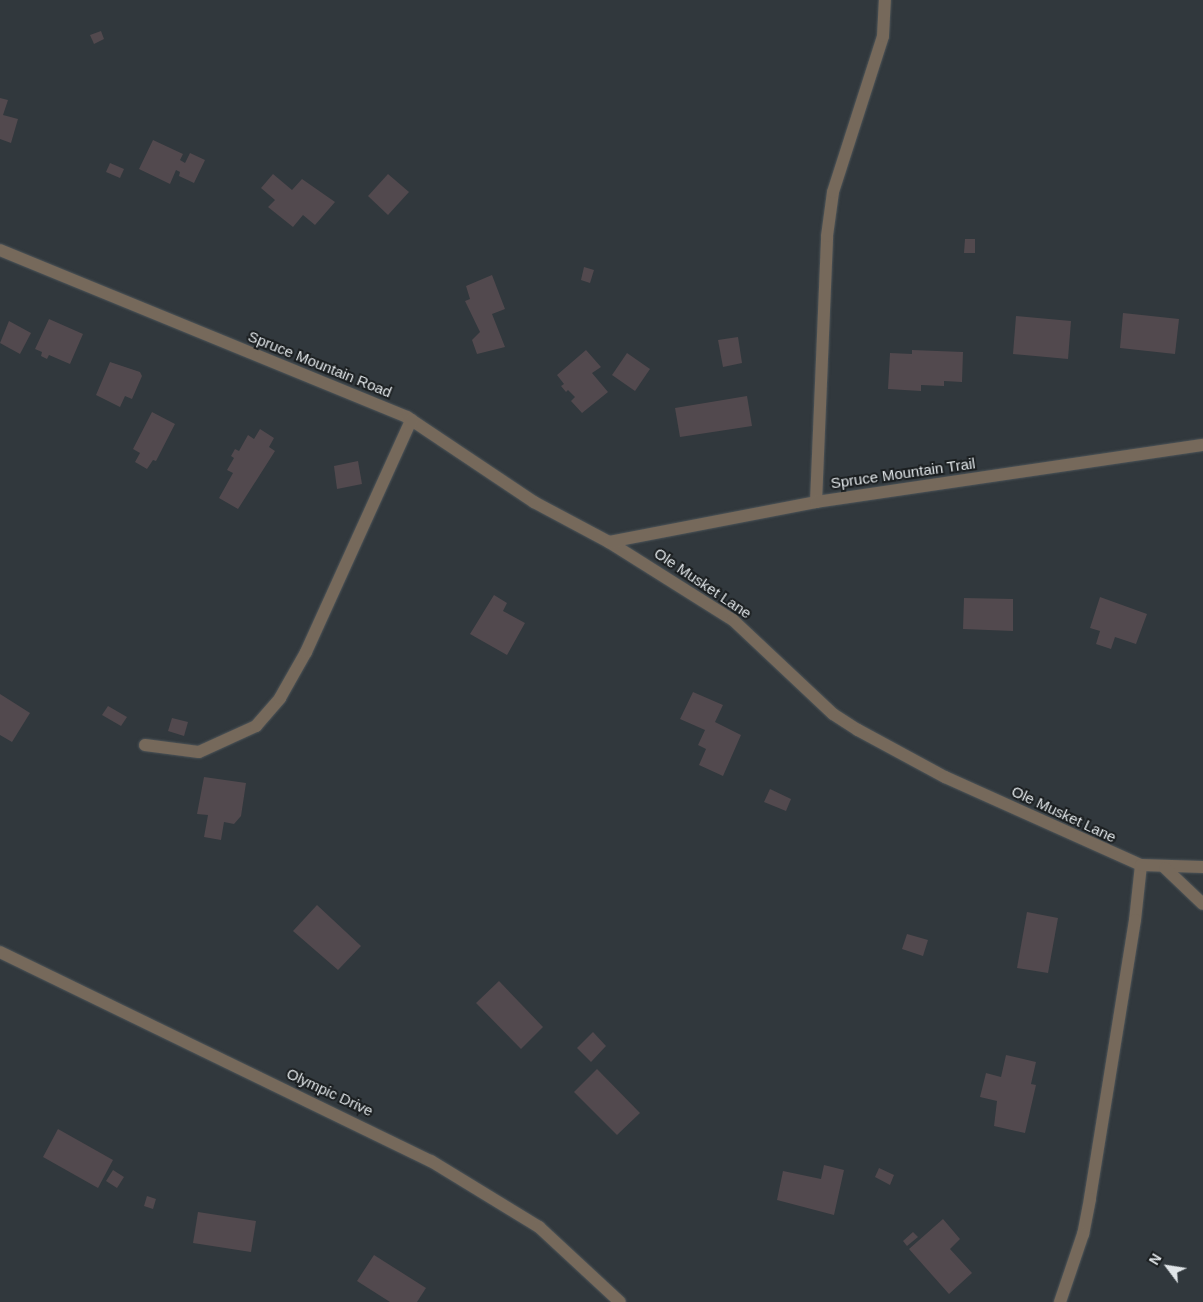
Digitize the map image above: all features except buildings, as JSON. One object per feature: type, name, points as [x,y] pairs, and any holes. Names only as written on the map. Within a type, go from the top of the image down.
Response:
[{"type":"street","points":[[816,502],[827,236],[841,165],[882,43],[885,0]]},
{"type":"street","name":"Spruce Mountain Road","points":[[0,250],[410,420],[534,502],[609,542]]},
{"type":"street","points":[[145,745],[199,752],[256,726],[280,698],[306,652],[410,420]]},
{"type":"street","name":"Spruce Mountain Trail","points":[[609,542],[816,502],[1203,445]]},
{"type":"street","name":"Ole Musket Lane","points":[[609,542],[733,620],[833,714],[858,730],[944,777],[1141,865],[1165,868],[1203,867]]},
{"type":"street","points":[[1060,1302],[1083,1234],[1090,1199],[1134,930],[1141,865]]},
{"type":"street","points":[[1165,868],[1203,904]]},
{"type":"street","name":"Olympic Drive","points":[[0,952],[431,1161],[539,1227],[620,1302]]}]
